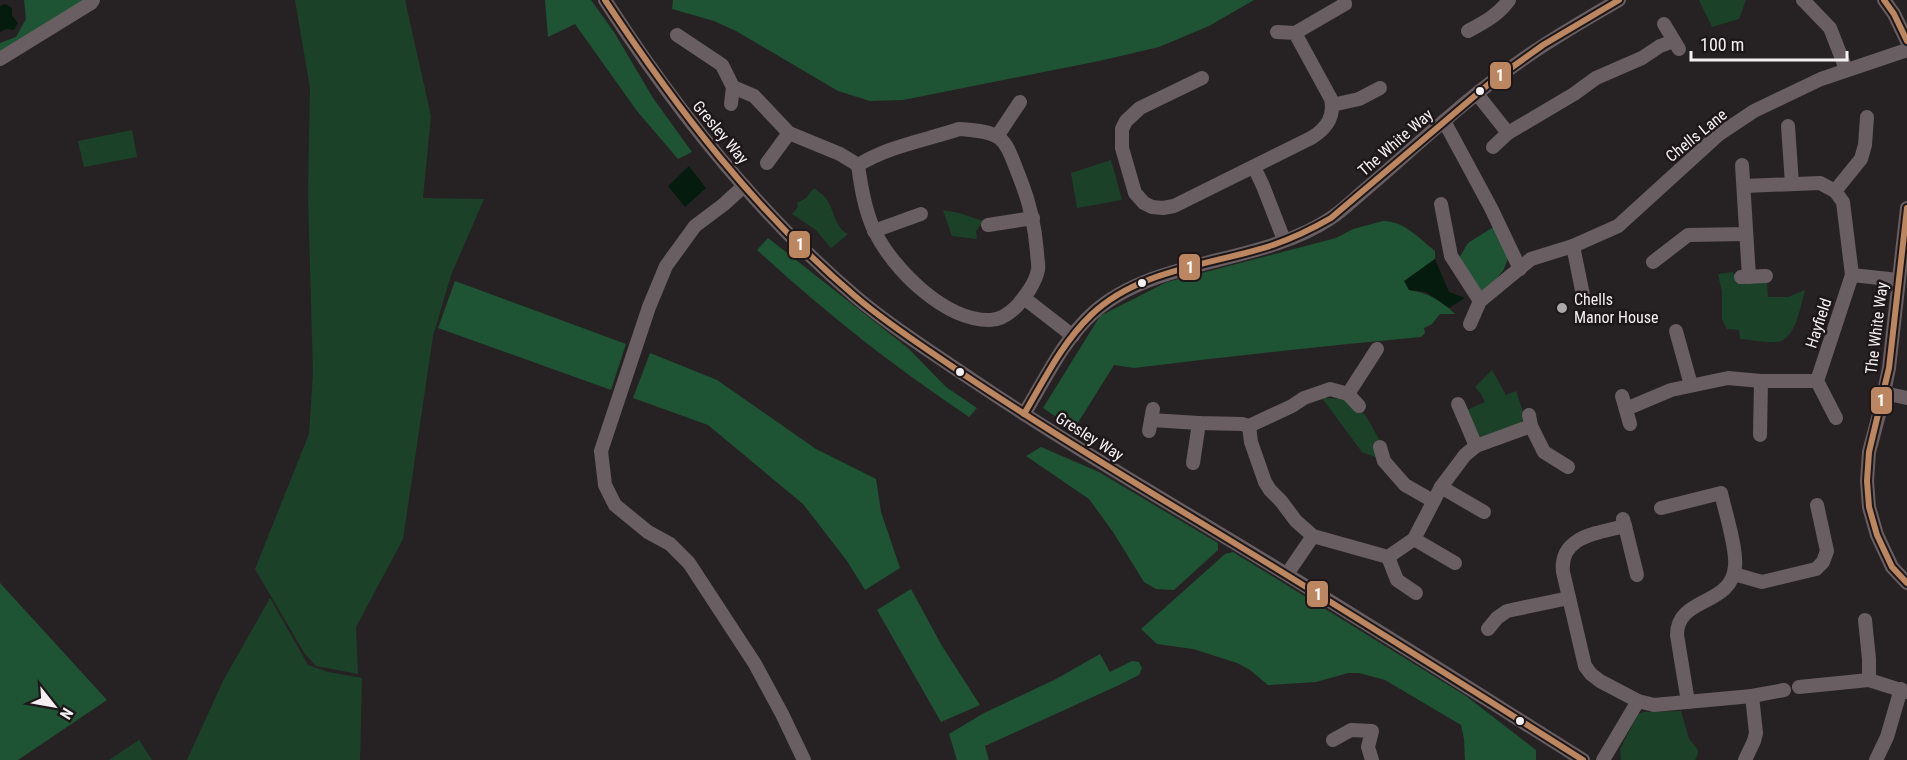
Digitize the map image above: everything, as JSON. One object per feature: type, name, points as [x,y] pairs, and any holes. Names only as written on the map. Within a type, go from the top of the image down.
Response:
[{"type":"street","name":"Gresley Way","points":[[605,0],[677,105],[744,186],[791,236],[855,296],[904,334],[1024,414],[1101,463],[1287,574],[1583,760]]},
{"type":"street","points":[[1277,32],[1295,33],[1345,4],[1344,0]]},
{"type":"street","points":[[1468,31],[1490,20],[1502,10],[1509,0]]},
{"type":"street","name":"The White Way","points":[[1024,414],[1072,336],[1084,321],[1103,305],[1134,287],[1284,240],[1308,231],[1333,217],[1444,121],[1520,61],[1620,0]]},
{"type":"street","points":[[1803,0],[1830,28],[1846,69]]},
{"type":"street","points":[[1884,0],[1898,20],[1907,41]]},
{"type":"street","points":[[0,59],[94,1]]},
{"type":"street","points":[[1493,147],[1508,133],[1574,94],[1596,78],[1642,58],[1660,46],[1676,45],[1664,24]]},
{"type":"street","points":[[1202,78],[1140,108],[1126,121],[1122,129],[1121,140],[1135,193],[1144,203],[1152,207],[1174,206],[1323,130],[1331,117],[1331,99],[1295,33]]},
{"type":"street","points":[[687,36],[722,65],[734,87],[754,96],[789,133],[840,154],[858,165]]},
{"type":"street","name":"Chells Lane","points":[[1470,324],[1480,302],[1531,259],[1573,246],[1618,226],[1718,135],[1755,111],[1846,69],[1907,50]]},
{"type":"street","points":[[731,104],[734,87]]},
{"type":"street","points":[[1332,105],[1359,99],[1380,88]]},
{"type":"street","points":[[1477,94],[1508,133]]},
{"type":"street","points":[[998,135],[1020,102]]},
{"type":"street","points":[[1744,186],[1820,183],[1835,191],[1864,153],[1867,117]]},
{"type":"street","points":[[1444,121],[1491,208],[1520,269]]},
{"type":"street","points":[[1788,126],[1792,184]]},
{"type":"street","points":[[959,129],[984,130],[998,135],[1005,143],[1033,218],[1038,269],[1033,284],[1024,298],[1012,311],[990,320],[970,317],[939,303],[896,265],[874,231],[861,188],[858,165],[877,154],[959,129]]},
{"type":"street","points":[[767,163],[789,133]]},
{"type":"street","points":[[1742,165],[1746,234],[1745,277],[1766,276]]},
{"type":"street","points":[[1254,167],[1284,240]]},
{"type":"street","points":[[744,186],[695,226],[666,266],[649,307],[601,451],[604,485],[615,505],[648,532],[670,544],[689,563],[755,664],[804,760]]},
{"type":"street","name":"Hayfield","points":[[1817,381],[1852,275],[1845,209],[1835,191]]},
{"type":"street","points":[[1441,204],[1451,256],[1480,302]]},
{"type":"street","name":"The White Way","points":[[1907,208],[1884,393],[1869,452],[1867,481],[1873,523],[1892,567],[1907,583]]},
{"type":"street","points":[[874,231],[921,214]]},
{"type":"street","points":[[988,225],[1033,218]]},
{"type":"street","points":[[1652,262],[1689,236],[1746,234]]},
{"type":"street","points":[[1573,246],[1584,300]]},
{"type":"street","points":[[1852,275],[1898,280]]},
{"type":"street","points":[[1024,298],[1072,336]]},
{"type":"street","points":[[1682,338],[1691,385]]},
{"type":"street","points":[[1348,394],[1371,368],[1377,350]]},
{"type":"street","points":[[1630,424],[1624,403],[1691,385],[1728,378],[1761,381],[1817,381],[1824,408],[1836,418]]},
{"type":"street","points":[[1761,381],[1764,426]]},
{"type":"street","points":[[1151,420],[1242,423],[1249,426],[1304,398],[1330,389],[1348,394],[1359,406]]},
{"type":"street","points":[[1884,393],[1907,398]]},
{"type":"street","points":[[1458,404],[1476,446]]},
{"type":"street","points":[[1388,557],[1414,538],[1441,487],[1465,455],[1476,446],[1530,420],[1544,452],[1568,467]]},
{"type":"street","points":[[1196,461],[1199,423]]},
{"type":"street","points":[[1249,426],[1251,442],[1265,482],[1296,521],[1313,536],[1388,557]]},
{"type":"street","points":[[1380,447],[1379,464],[1405,485],[1433,501]]},
{"type":"street","points":[[1441,487],[1484,512]]},
{"type":"street","points":[[1661,508],[1721,493],[1736,562],[1732,580],[1723,591],[1689,610],[1678,624],[1677,635],[1688,702]]},
{"type":"street","points":[[1734,574],[1762,582],[1816,569],[1823,562],[1827,550],[1817,505]]},
{"type":"street","points":[[1636,575],[1624,523],[1581,537],[1567,550],[1562,566],[1587,671],[1600,681],[1638,700],[1654,705],[1752,696],[1784,690]]},
{"type":"street","points":[[1287,574],[1313,536]]},
{"type":"street","points":[[1414,538],[1455,563]]},
{"type":"street","points":[[1388,557],[1397,580],[1416,593]]},
{"type":"street","points":[[1488,629],[1507,611],[1569,598]]},
{"type":"street","points":[[1864,620],[1869,680]]},
{"type":"street","points":[[1800,687],[1869,680],[1904,691],[1876,760]]},
{"type":"street","points":[[1745,760],[1756,733],[1752,696]]},
{"type":"street","points":[[1603,760],[1638,700]]},
{"type":"street","points":[[1333,740],[1351,730],[1372,731],[1368,747],[1372,760]]},
{"type":"green space","points":[[24,0],[88,0],[0,53],[0,43],[16,37],[26,19]]},
{"type":"green space","points":[[295,0],[405,0],[431,116],[423,198],[484,199],[451,275],[433,336],[403,539],[356,627],[358,674],[316,666],[305,654],[255,569],[309,434],[313,373],[308,194],[310,88]]},
{"type":"green space","points":[[545,0],[591,0],[614,32],[653,98],[692,152],[678,159],[637,111],[575,24],[548,37]]},
{"type":"green space","points":[[673,0],[1254,0],[1209,26],[1159,47],[903,100],[870,101],[838,91],[736,31],[714,21],[672,9]]},
{"type":"green space","points":[[1699,0],[1746,0],[1739,19],[1712,27]]},
{"type":"green space","points":[[132,130],[137,157],[84,167],[78,141]]},
{"type":"green space","points":[[1111,160],[1122,200],[1077,208],[1071,173]]},
{"type":"green space","points":[[814,188],[825,197],[839,227],[848,234],[831,248],[816,230],[792,214],[798,207],[797,203],[806,198]]},
{"type":"green space","points":[[943,210],[983,221],[976,231],[977,239],[952,236]]},
{"type":"green space","points":[[1383,221],[1404,227],[1435,251],[1435,259],[1405,281],[1409,290],[1434,298],[1455,314],[1440,314],[1432,324],[1424,328],[1425,333],[1421,337],[1134,368],[1114,365],[1074,429],[1043,408],[1100,316],[1167,282],[1336,238],[1353,229]]},
{"type":"green space","points":[[1495,226],[1509,256],[1503,271],[1483,293],[1458,260],[1468,243]]},
{"type":"green space","points":[[768,238],[908,348],[946,387],[977,408],[969,417],[886,358],[807,295],[757,250]]},
{"type":"green space","points":[[1733,272],[1736,283],[1767,281],[1768,297],[1788,297],[1805,290],[1797,320],[1789,335],[1778,342],[1764,342],[1740,339],[1739,330],[1727,329],[1722,320],[1722,292],[1718,274]]},
{"type":"green space","points":[[455,281],[626,344],[611,390],[438,328]]},
{"type":"green space","points":[[650,353],[717,380],[816,449],[876,479],[881,512],[900,568],[865,590],[847,561],[803,504],[708,425],[633,398]]},
{"type":"green space","points":[[1492,370],[1506,395],[1516,391],[1524,415],[1521,423],[1480,437],[1467,410],[1485,402],[1475,387]]},
{"type":"green space","points":[[1322,398],[1347,399],[1366,416],[1380,441],[1377,458],[1362,452]]},
{"type":"green space","points":[[1041,447],[1099,472],[1218,543],[1218,550],[1174,590],[1156,589],[1144,582],[1089,499],[1026,456]]},
{"type":"green space","points":[[1233,552],[1466,696],[1536,750],[1536,760],[1465,760],[1461,725],[1385,680],[1359,673],[1348,673],[1316,682],[1268,685],[1250,670],[1237,663],[1193,649],[1157,644],[1141,629],[1225,554]]},
{"type":"green space","points":[[0,583],[107,700],[18,760],[0,760]]},
{"type":"green space","points":[[911,589],[942,646],[980,705],[941,722],[877,610]]},
{"type":"green space","points":[[270,598],[308,665],[328,672],[362,678],[360,760],[187,760],[223,681]]},
{"type":"green space","points":[[1100,654],[1110,672],[1132,661],[1139,662],[1142,668],[1139,675],[985,746],[989,760],[957,760],[949,734],[984,713],[1056,679]]},
{"type":"green space","points":[[1681,711],[1689,739],[1698,750],[1695,760],[1621,760],[1620,749],[1638,714]]},
{"type":"green space","points":[[139,740],[152,760],[109,760]]},
{"type":"shaded area","points":[[5,4],[12,8],[12,16],[18,23],[14,30],[6,29],[0,32],[0,6]]},
{"type":"shaded area","points":[[689,166],[706,188],[685,207],[668,186]]},
{"type":"shaded area","points":[[1435,259],[1449,292],[1465,298],[1449,308],[1426,292],[1409,290],[1404,281]]},
{"type":"transit line","name":"1","points":[[605,0],[632,41],[720,158],[785,230],[869,308],[963,374],[1048,429],[1583,760]]},
{"type":"transit line","name":"1","points":[[1024,414],[1054,362],[1071,338],[1091,315],[1110,300],[1131,287],[1154,278],[1273,245],[1331,218],[1490,83],[1543,45],[1619,0]]},
{"type":"transit line","name":"1","points":[[1884,0],[1894,14],[1907,41]]},
{"type":"transit line","name":"1","points":[[1907,208],[1889,368],[1869,452],[1867,481],[1869,507],[1877,535],[1892,567],[1907,583]]},
{"type":"place","name":"Chells Manor House","points":[[1562,308]]}]
